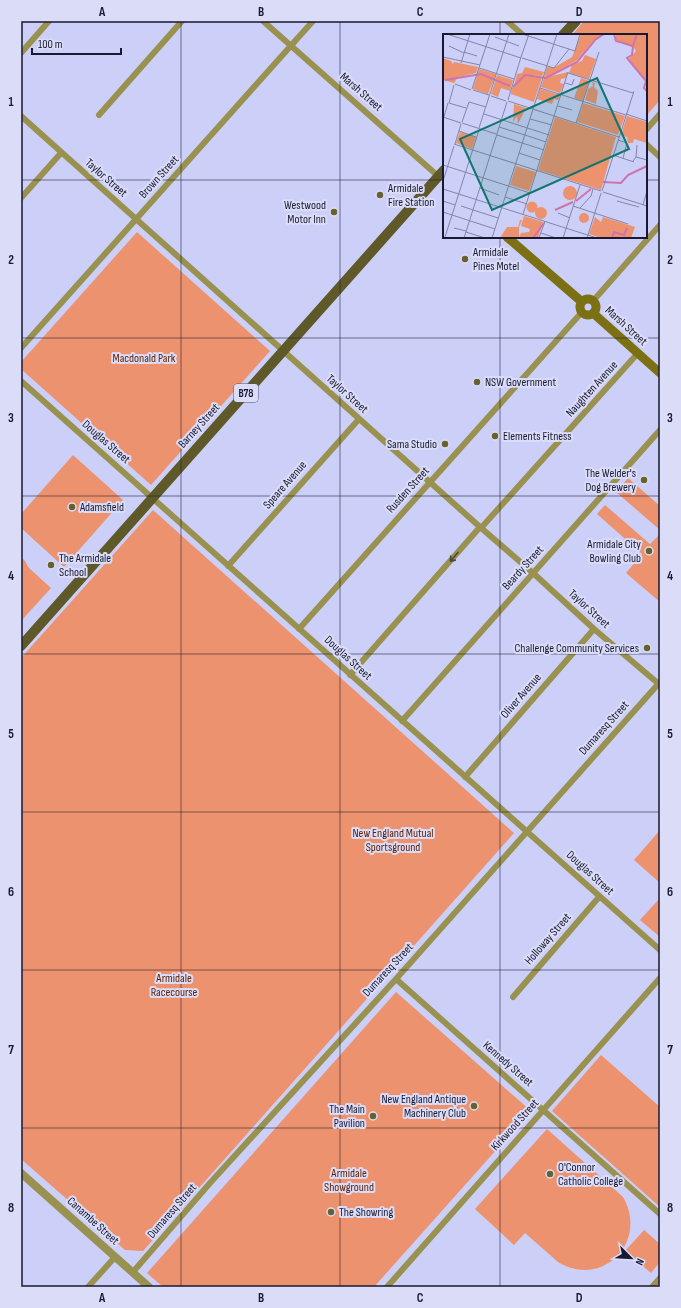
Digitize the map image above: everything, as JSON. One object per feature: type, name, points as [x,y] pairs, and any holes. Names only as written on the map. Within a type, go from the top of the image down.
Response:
[{"type":"main road","points":[[564,34],[576,21]]},
{"type":"main road","name":"Barney Street","points":[[21,646],[283,351],[442,176]]},
{"type":"main road","points":[[508,238],[582,302]]},
{"type":"main road","points":[[587,299],[593,301],[596,308],[593,313],[588,315],[582,312],[580,307],[582,302],[587,299]]},
{"type":"main road","name":"Marsh Street","points":[[593,313],[660,373]]},
{"type":"street","points":[[21,53],[49,21]]},
{"type":"street","points":[[99,115],[182,21]]},
{"type":"street","name":"Marsh Street","points":[[263,21],[442,176]]},
{"type":"street","name":"Brown Street","points":[[21,348],[313,21]]},
{"type":"street","points":[[508,21],[522,34]]},
{"type":"street","points":[[647,129],[660,114]]},
{"type":"street","name":"Taylor Street","points":[[21,116],[358,419],[533,573],[594,630],[659,684]]},
{"type":"street","points":[[647,145],[660,157]]},
{"type":"street","points":[[21,198],[61,153]]},
{"type":"street","points":[[593,301],[660,224]]},
{"type":"street","name":"Rusden Street","points":[[299,629],[582,312]]},
{"type":"street","name":"Naughten Avenue","points":[[350,675],[638,353]]},
{"type":"street","name":"Douglas Street","points":[[21,382],[660,950]]},
{"type":"street","name":"Speare Avenue","points":[[228,566],[358,419]]},
{"type":"street","name":"Beardy Street","points":[[402,721],[660,430]]},
{"type":"street","name":"Oliver Avenue","points":[[464,777],[594,630]]},
{"type":"street","name":"Dumaresq Street","points":[[133,1272],[210,1183],[396,979],[659,684]]},
{"type":"street","name":"Holloway Street","points":[[513,997],[599,897]]},
{"type":"street","name":"Kirkwood Street","points":[[387,1287],[660,978]]},
{"type":"street","name":"Kennedy Street","points":[[396,979],[660,1214]]},
{"type":"street","name":"Canambe Street","points":[[21,1173],[149,1287]]},
{"type":"street","points":[[88,1287],[115,1257]]},
{"type":"street","points":[[652,1287],[660,1278]]},
{"type":"green space","points":[[584,21],[660,21],[660,100],[647,115],[647,34],[573,34]]},
{"type":"green space","name":"Macdonald Park","points":[[137,232],[270,351],[151,485],[21,369],[21,362]]},
{"type":"green space","name":"Adamsfield","points":[[73,455],[123,500],[64,567],[21,528],[21,514]]},
{"type":"green space","name":"Armidale City Bowling Club","points":[[628,478],[660,506],[660,530],[616,492]]},
{"type":"green space","name":"Armidale City Bowling Club","points":[[605,505],[650,544],[660,534],[660,602],[626,573],[642,554],[597,514]]},
{"type":"green space","name":"Armidale Racecourse","points":[[153,510],[514,833],[143,1251],[125,1250],[21,1159],[21,658]]},
{"type":"green space","points":[[21,557],[29,568],[51,588],[22,620],[21,618]]},
{"type":"green space","points":[[660,830],[660,883],[634,860]]},
{"type":"green space","points":[[660,898],[660,937],[640,920]]},
{"type":"green space","name":"Armidale Showground","points":[[396,992],[531,1111],[374,1287],[163,1287],[147,1273]]},
{"type":"green space","points":[[601,1055],[660,1107],[660,1207],[552,1111]]},
{"type":"green space","points":[[547,1129],[623,1197],[629,1214],[630,1230],[625,1244],[617,1256],[605,1265],[590,1270],[574,1269],[558,1262],[525,1233],[514,1245],[475,1209]]},
{"type":"green space","points":[[644,1230],[660,1244],[660,1262],[651,1273],[625,1251]]},
{"type":"place","name":"Armidale Fire Station","points":[[380,195]]},
{"type":"place","name":"Westwood Motor Inn","points":[[334,212]]},
{"type":"place","name":"Armidale Pines Motel","points":[[465,259]]},
{"type":"place","name":"NSW Government","points":[[477,382]]},
{"type":"place","name":"Elements Fitness","points":[[495,436]]},
{"type":"place","name":"Sama Studio","points":[[445,444]]},
{"type":"place","name":"The Welder's Dog Brewery","points":[[644,480]]},
{"type":"place","name":"Adamsfield","points":[[72,507]]},
{"type":"place","name":"Armidale City Bowling Club","points":[[649,551]]},
{"type":"place","name":"The Armidale School","points":[[51,565]]},
{"type":"place","name":"Challenge Community Services","points":[[647,648]]},
{"type":"place","name":"New England Antique Machinery Club","points":[[474,1106]]},
{"type":"place","name":"The Main Pavilion","points":[[373,1116]]},
{"type":"place","name":"O'Connor Catholic College","points":[[550,1174]]},
{"type":"place","name":"The Showring","points":[[331,1212]]},
{"type":"park label","name":"New England Mutual Sportsground","points":[[393,840]]}]
